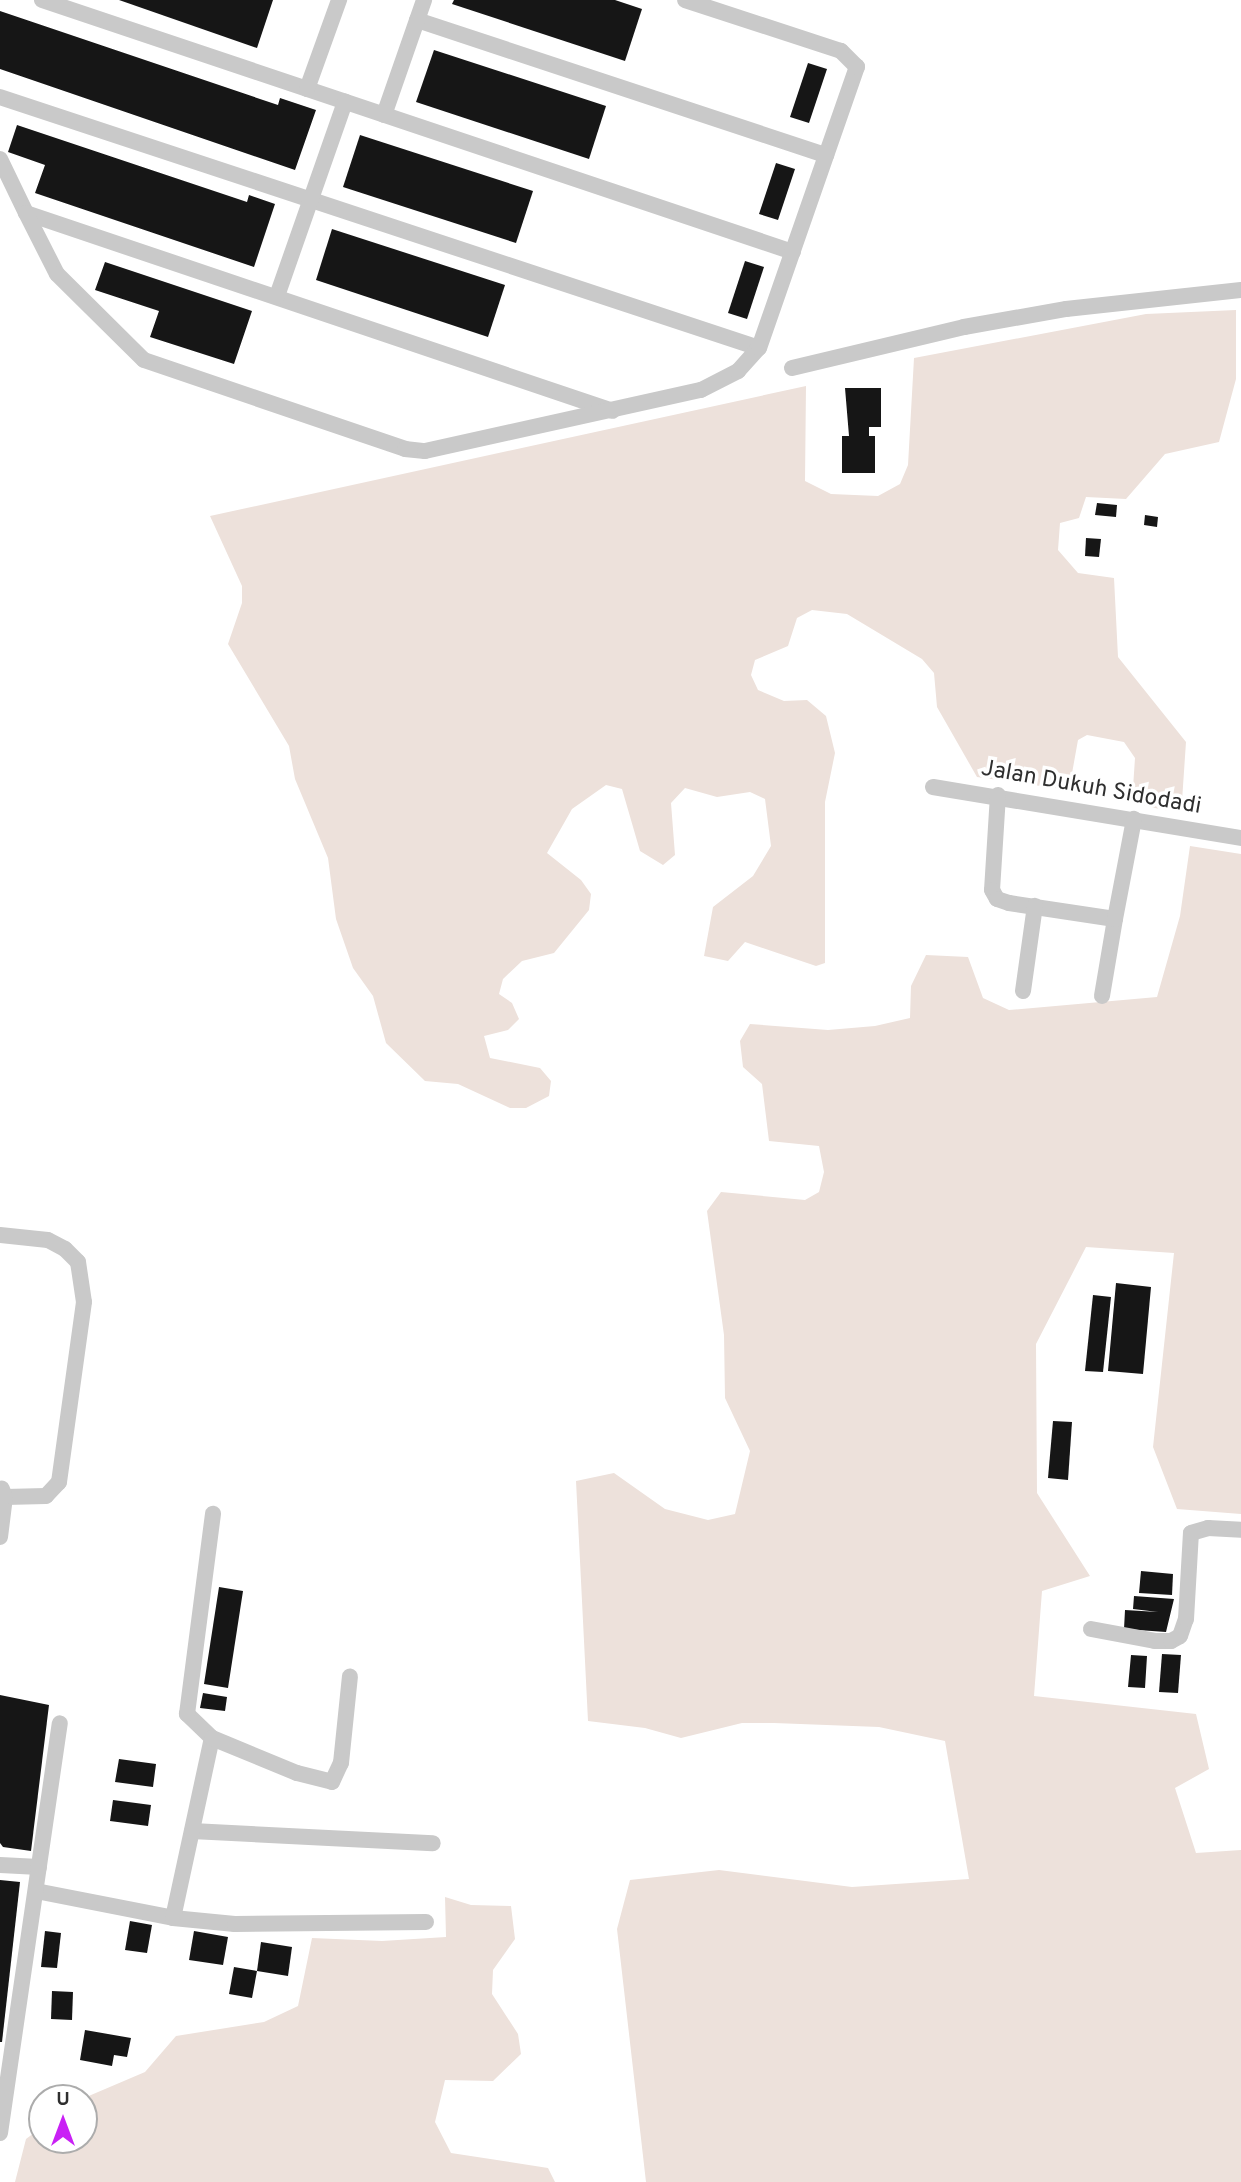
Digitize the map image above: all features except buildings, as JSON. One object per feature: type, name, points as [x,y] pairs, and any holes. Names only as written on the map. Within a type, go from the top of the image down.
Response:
[{"type":"street","points":[[42,0],[793,252]]},
{"type":"street","points":[[307,89],[339,0]]},
{"type":"street","points":[[384,115],[424,0]]},
{"type":"street","points":[[0,159],[57,274],[127,346],[163,369],[369,439],[425,451],[614,412],[701,390],[738,371],[760,348],[857,67],[853,58],[685,0]]},
{"type":"street","points":[[417,20],[826,155]]},
{"type":"street","points":[[0,97],[760,348]]},
{"type":"street","points":[[277,296],[345,102]]},
{"type":"street","points":[[26,213],[614,412]]},
{"type":"street","points":[[792,368],[964,327],[1066,309],[1241,290]]},
{"type":"street","name":"Jalan Dukuh Sidodadi","points":[[933,787],[998,794],[1241,838]]},
{"type":"street","points":[[998,794],[992,890],[997,899],[1115,919]]},
{"type":"street","points":[[1102,996],[1134,819]]},
{"type":"street","points":[[1023,991],[1035,906]]},
{"type":"street","points":[[0,1235],[48,1240],[65,1249],[78,1262],[84,1302],[59,1482],[46,1496],[3,1492],[0,1537]]},
{"type":"street","points":[[214,1514],[187,1714],[212,1738],[331,1782],[341,1763],[351,1676]]},
{"type":"street","points":[[1091,1629],[1155,1641],[1171,1641],[1180,1636],[1186,1619],[1191,1533],[1208,1528],[1241,1530]]},
{"type":"street","points":[[0,2133],[4,2090],[60,1723]]},
{"type":"street","points":[[173,1918],[212,1738]]},
{"type":"street","points":[[192,1831],[433,1843]]},
{"type":"street","points":[[0,1865],[39,1867]]},
{"type":"street","points":[[36,1891],[173,1918],[235,1924],[426,1922]]},
{"type":"shaded area","points":[[1236,310],[1236,379],[1219,442],[1165,454],[1126,499],[1086,497],[1079,518],[1060,523],[1058,550],[1078,573],[1114,578],[1118,657],[1186,742],[1182,801],[1169,811],[1132,803],[1135,758],[1124,742],[1087,735],[1078,740],[1069,790],[977,777],[937,707],[934,673],[922,659],[847,614],[812,610],[797,618],[788,646],[755,660],[751,675],[758,690],[784,701],[807,700],[826,716],[835,753],[825,802],[825,963],[816,966],[745,942],[728,961],[704,956],[713,907],[753,876],[771,846],[765,799],[750,792],[717,797],[685,788],[671,803],[675,855],[663,865],[640,851],[622,789],[606,785],[572,809],[547,853],[581,880],[591,894],[589,910],[554,953],[522,961],[503,979],[499,994],[512,1003],[519,1019],[508,1030],[484,1036],[490,1058],[540,1068],[551,1081],[549,1096],[526,1108],[510,1108],[458,1084],[425,1081],[386,1043],[373,996],[353,968],[336,919],[328,858],[295,779],[289,746],[228,644],[242,603],[242,586],[210,516],[806,386],[805,481],[831,494],[878,496],[900,484],[908,465],[914,358],[1146,314]]},
{"type":"shaded area","points":[[1190,846],[1241,854],[1241,1514],[1177,1509],[1153,1447],[1174,1253],[1086,1247],[1036,1344],[1037,1493],[1090,1576],[1042,1591],[1034,1696],[1196,1714],[1209,1769],[1175,1788],[1196,1853],[1241,1850],[1241,2182],[646,2182],[617,1929],[630,1880],[719,1870],[852,1887],[969,1879],[945,1741],[879,1727],[774,1723],[742,1723],[681,1738],[645,1728],[588,1721],[576,1481],[614,1473],[665,1509],[708,1520],[735,1514],[750,1451],[725,1398],[724,1335],[707,1211],[721,1192],[805,1200],[819,1192],[824,1172],[819,1146],[769,1141],[762,1084],[743,1067],[740,1041],[750,1024],[828,1030],[875,1026],[910,1018],[911,986],[926,955],[968,957],[983,998],[1009,1010],[1157,997],[1180,916]]},
{"type":"shaded area","points":[[445,1897],[471,1905],[511,1906],[515,1939],[493,1970],[492,1994],[518,2034],[521,2054],[493,2081],[445,2080],[435,2122],[451,2153],[548,2168],[555,2182],[15,2182],[28,2138],[28,2154],[98,2154],[98,2092],[145,2072],[176,2036],[264,2022],[298,2006],[312,1938],[382,1941],[446,1937]]}]
